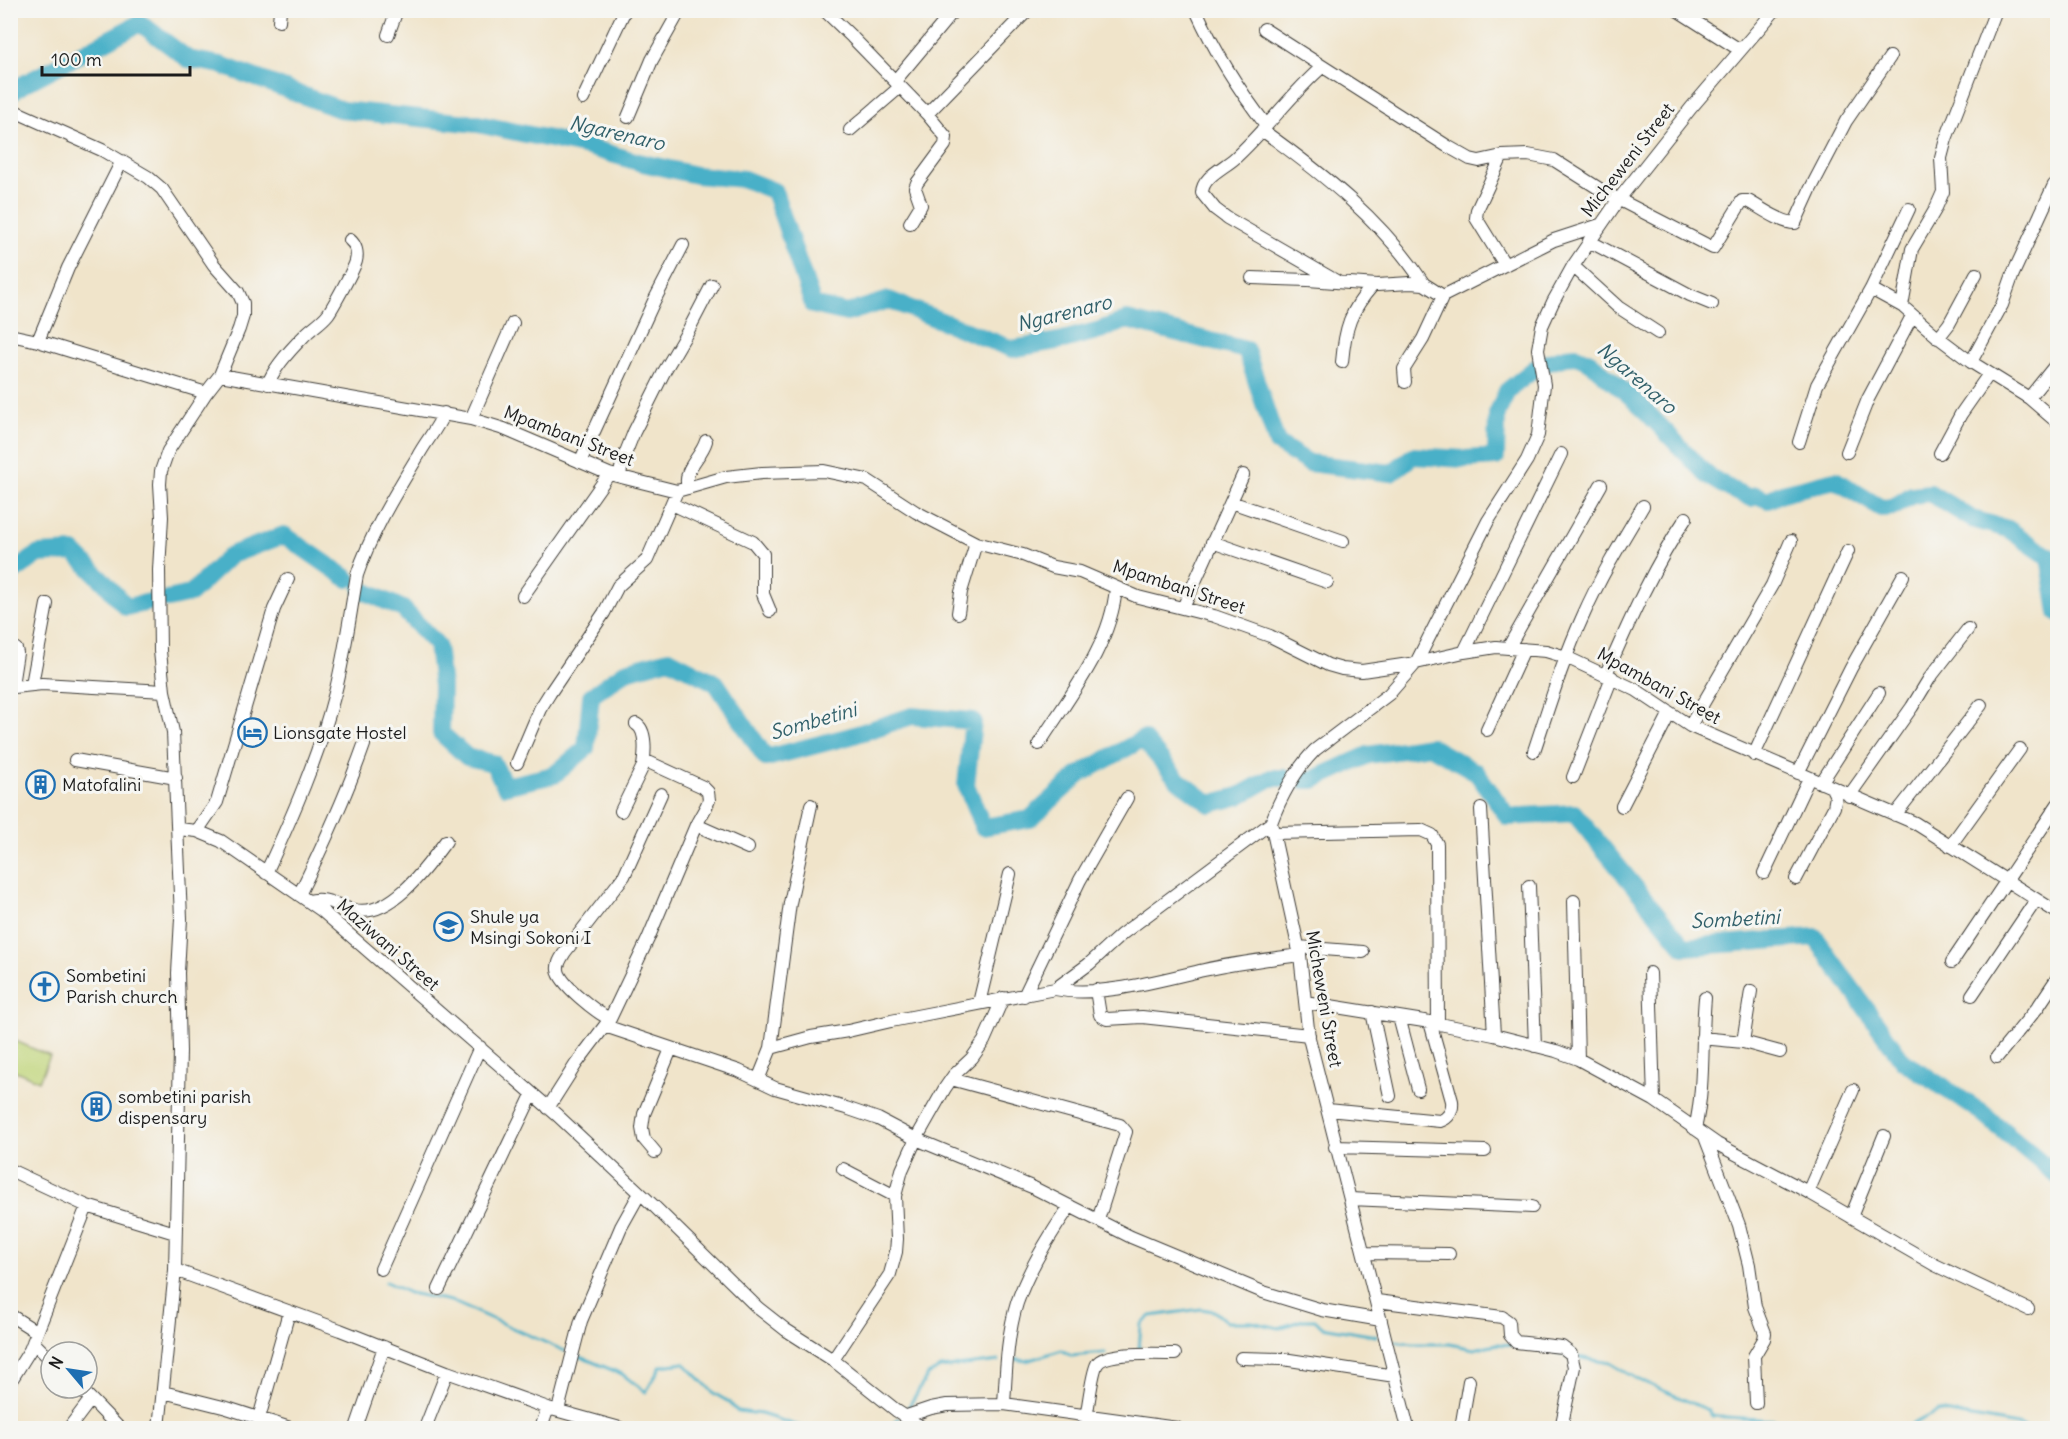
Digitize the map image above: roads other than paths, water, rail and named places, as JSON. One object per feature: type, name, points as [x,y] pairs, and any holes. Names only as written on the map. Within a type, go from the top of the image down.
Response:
[{"type":"street","points":[[388,35],[398,10]]},
{"type":"street","points":[[583,99],[625,10]]},
{"type":"street","points":[[628,117],[652,60],[680,10]]},
{"type":"street","points":[[824,10],[927,114],[946,137],[945,145],[916,183],[915,188],[921,205],[910,223]]},
{"type":"street","points":[[927,114],[1028,10]]},
{"type":"street","points":[[1196,10],[1211,44],[1264,128],[1349,198],[1399,250],[1424,284],[1443,296]]},
{"type":"street","points":[[1677,10],[1740,50]]},
{"type":"street","name":"Micheweni Street","points":[[1416,663],[1488,521],[1531,452],[1538,435],[1544,386],[1538,350],[1542,326],[1573,266],[1619,199],[1775,10]]},
{"type":"street","points":[[1902,306],[1912,249],[1943,192],[1941,158],[1946,139],[1996,10]]},
{"type":"street","points":[[850,130],[897,84],[950,15]]},
{"type":"street","points":[[1264,30],[1470,159],[1528,155],[1554,160],[1619,199],[1712,248],[1716,246],[1742,201],[1748,201],[1795,223],[1846,122],[1890,57]]},
{"type":"street","points":[[1322,67],[1234,159],[1206,180],[1202,186],[1202,193],[1210,204],[1227,218],[1338,282]]},
{"type":"street","points":[[11,109],[122,161],[148,177],[162,189],[214,265],[238,292],[243,303],[243,316],[220,375],[168,451],[161,471],[159,651],[173,732],[181,918],[178,973],[180,1052],[175,1270],[159,1428]]},
{"type":"street","points":[[1502,156],[1477,210],[1476,218],[1505,265]]},
{"type":"street","points":[[38,341],[81,241],[122,161]]},
{"type":"street","points":[[1971,362],[2002,305],[2013,274],[2054,186]]},
{"type":"street","points":[[1799,442],[1816,385],[1871,289],[1909,209]]},
{"type":"street","points":[[1405,382],[1404,369],[1423,339],[1443,296],[1554,240],[1600,225]]},
{"type":"street","points":[[268,384],[271,375],[304,335],[317,326],[327,314],[356,262],[355,244],[350,240]]},
{"type":"street","points":[[1589,241],[1690,295],[1712,304]]},
{"type":"street","points":[[580,462],[654,301],[683,245]]},
{"type":"street","points":[[1573,266],[1618,307],[1658,333]]},
{"type":"street","points":[[1938,338],[1949,324],[1976,274]]},
{"type":"street","points":[[1252,278],[1373,285],[1424,284]]},
{"type":"street","points":[[523,596],[622,462],[634,432],[665,370],[712,285]]},
{"type":"street","points":[[1342,362],[1344,335],[1361,299],[1373,285]]},
{"type":"street","points":[[1871,289],[1902,306],[1938,338],[1989,374],[2029,398],[2058,423]]},
{"type":"street","points":[[1847,452],[1868,399],[1912,316]]},
{"type":"street","points":[[471,419],[513,322]]},
{"type":"street","points":[[10,335],[38,341],[206,393]]},
{"type":"street","points":[[2029,398],[2058,362]]},
{"type":"street","points":[[1940,453],[1961,414],[1989,374]]},
{"type":"street","name":"Mpambani Street","points":[[220,375],[471,419],[504,429],[614,475],[682,490],[726,477],[762,473],[808,471],[843,474],[867,480],[916,512],[976,543],[1023,555],[1053,567],[1080,572],[1138,597],[1214,616],[1270,636],[1328,665],[1342,669],[1362,671],[1496,647],[1546,651],[1566,657],[1636,690],[1690,726],[1915,824],[2058,913]]},
{"type":"street","points":[[266,873],[289,824],[327,724],[336,690],[361,562],[383,516],[418,455],[438,427],[444,413]]},
{"type":"street","points":[[517,763],[540,709],[604,613],[618,586],[647,560],[672,504],[682,490],[689,469],[702,452],[706,441]]},
{"type":"street","points":[[1464,652],[1561,454]]},
{"type":"street","points":[[1184,608],[1243,475]]},
{"type":"street","points":[[1508,648],[1601,485]]},
{"type":"street","points":[[1231,502],[1343,541]]},
{"type":"street","points":[[672,504],[753,542],[763,554],[763,594],[770,611]]},
{"type":"street","points":[[1534,751],[1583,614],[1643,506]]},
{"type":"street","points":[[1573,777],[1609,676],[1644,588],[1686,518]]},
{"type":"street","points":[[1690,726],[1772,585],[1791,541]]},
{"type":"street","points":[[1212,542],[1327,582]]},
{"type":"street","points":[[958,613],[961,592],[976,543]]},
{"type":"street","points":[[1754,755],[1848,551]]},
{"type":"street","points":[[1815,781],[1851,668],[1903,576]]},
{"type":"street","points":[[197,831],[217,802],[274,609],[288,579]]},
{"type":"street","points":[[1039,744],[1098,649],[1111,621],[1116,588]]},
{"type":"street","points":[[32,684],[47,604]]},
{"type":"street","points":[[1849,796],[1935,672],[1968,629]]},
{"type":"street","points":[[10,645],[16,649],[17,653],[12,684],[15,687],[32,684],[164,690]]},
{"type":"street","points":[[1487,730],[1524,648]]},
{"type":"street","points":[[1272,828],[1275,811],[1306,759],[1389,694],[1416,663]]},
{"type":"street","points":[[1764,873],[1815,781],[1879,693]]},
{"type":"street","points":[[1895,815],[1981,705]]},
{"type":"street","points":[[1622,806],[1670,713]]},
{"type":"street","points":[[621,812],[643,766],[644,732],[636,724]]},
{"type":"street","points":[[364,745],[304,898],[325,900],[356,911],[378,909],[395,898],[422,872],[446,842]]},
{"type":"street","points":[[1950,846],[2020,749]]},
{"type":"street","points":[[75,760],[176,778]]},
{"type":"street","points":[[553,1112],[576,1065],[607,1023],[648,939],[696,825],[709,800],[708,792],[703,787],[644,760]]},
{"type":"street","points":[[1797,879],[1834,807],[1836,796],[1815,781]]},
{"type":"street","points":[[661,795],[624,876],[558,964],[558,972],[564,981],[607,1023],[671,1049],[738,1071],[775,1088],[878,1119],[916,1139],[1032,1187],[1131,1237],[1263,1292],[1322,1310],[1381,1320]]},
{"type":"street","points":[[1024,996],[1080,880],[1127,798]]},
{"type":"street","points":[[1952,962],[2058,804]]},
{"type":"street","points":[[758,1080],[771,1048],[790,903],[811,805]]},
{"type":"street","points":[[1481,809],[1494,1035]]},
{"type":"street","points":[[696,825],[748,848]]},
{"type":"street","points":[[771,1048],[811,1037],[1055,989],[1089,964],[1122,934],[1272,828],[1421,830],[1432,835],[1437,844],[1434,1023],[1453,1107],[1448,1117],[1440,1121],[1328,1110]]},
{"type":"street","name":"Micheweni Street","points":[[1272,828],[1299,951],[1309,1035],[1335,1147],[1365,1253],[1408,1428]]},
{"type":"street","name":"Maziwani Street","points":[[178,829],[197,831],[221,841],[304,898],[553,1112],[640,1192],[758,1308],[786,1330],[833,1360],[909,1421]]},
{"type":"street","points":[[979,1003],[1010,874]]},
{"type":"street","points":[[1529,886],[1536,1046]]},
{"type":"street","points":[[1972,995],[2036,900]]},
{"type":"street","points":[[1574,901],[1578,1059]]},
{"type":"street","points":[[1055,989],[1070,992],[1096,990],[1299,951],[1363,952]]},
{"type":"street","points":[[1650,973],[1654,1101]]},
{"type":"street","points":[[1997,1057],[2031,1016],[2058,976]]},
{"type":"street","points":[[1096,990],[1100,1015],[1107,1019],[1142,1017],[1309,1035]]},
{"type":"street","points":[[1743,1042],[1751,991]]},
{"type":"street","points":[[833,1360],[890,1274],[897,1239],[895,1196],[916,1139],[951,1079],[978,1050],[1003,998]]},
{"type":"street","points":[[1705,998],[1700,1132],[1739,1225],[1749,1265],[1755,1307],[1765,1332],[1764,1339],[1754,1356],[1756,1403]]},
{"type":"street","points":[[1305,1002],[1494,1035],[1578,1059],[1654,1101],[1717,1144],[1808,1192],[1935,1265],[2028,1309]]},
{"type":"street","points":[[1372,1012],[1390,1096]]},
{"type":"street","points":[[1400,1017],[1418,1089]]},
{"type":"street","points":[[1702,1038],[1743,1042],[1780,1052]]},
{"type":"street","points":[[381,1269],[480,1047]]},
{"type":"street","points":[[655,1152],[644,1139],[642,1128],[645,1114],[671,1049]]},
{"type":"street","points":[[951,1079],[1124,1128],[1126,1132],[1098,1220]]},
{"type":"street","points":[[1808,1192],[1853,1090]]},
{"type":"street","points":[[439,1289],[532,1095]]},
{"type":"street","points":[[1851,1217],[1884,1136]]},
{"type":"street","points":[[1335,1147],[1485,1151]]},
{"type":"street","points":[[843,1169],[895,1196]]},
{"type":"street","points":[[10,1170],[87,1206],[175,1233]]},
{"type":"street","points":[[541,1428],[553,1409],[581,1322],[621,1227],[640,1192]]},
{"type":"street","points":[[1350,1199],[1532,1207]]},
{"type":"street","points":[[10,1382],[35,1337],[87,1206]]},
{"type":"street","points":[[1004,1404],[1007,1355],[1017,1303],[1047,1240],[1070,1206]]},
{"type":"street","points":[[1365,1253],[1449,1254]]},
{"type":"street","points":[[175,1270],[447,1372],[553,1409],[617,1428]]},
{"type":"street","points":[[1377,1301],[1502,1317],[1509,1322],[1510,1335],[1516,1342],[1562,1347],[1572,1358],[1561,1428]]},
{"type":"street","points":[[259,1418],[289,1312]]},
{"type":"street","points":[[10,1315],[39,1343]]},
{"type":"street","points":[[356,1428],[384,1347]]},
{"type":"street","points":[[1084,1428],[1095,1370],[1102,1359],[1110,1356],[1175,1354]]},
{"type":"street","points":[[1241,1358],[1283,1359],[1395,1376]]},
{"type":"street","points":[[425,1428],[447,1372]]},
{"type":"street","points":[[1461,1428],[1469,1381]]},
{"type":"street","points":[[163,1392],[290,1428]]},
{"type":"street","points":[[69,1428],[90,1400]]},
{"type":"street","points":[[92,1400],[119,1428]]},
{"type":"street","points":[[909,1421],[931,1407],[1004,1404],[1177,1428]]},
{"type":"waterway","name":"Ngarenaro","points":[[10,94],[22,85],[140,23],[188,59],[221,65],[342,110],[478,124],[588,147],[638,162],[696,175],[744,179],[774,191],[813,305],[847,313],[889,300],[1012,349],[1063,340],[1127,320],[1246,350],[1277,443],[1309,463],[1391,473],[1413,456],[1465,459],[1496,457],[1497,414],[1507,391],[1538,366],[1565,357],[1576,356],[1590,362],[1638,403],[1707,475],[1751,498],[1756,495],[1768,500],[1782,493],[1835,480],[1881,508],[1894,507],[1912,495],[1930,493],[1972,519],[2008,529],[2049,557],[2058,613]]},
{"type":"waterway","name":"Sombetini","points":[[168,599],[190,594],[231,555],[284,535],[348,579]]},
{"type":"waterway","name":"Sombetini","points":[[10,574],[39,554],[74,552],[126,607],[150,602]]},
{"type":"waterway","name":"Sombetini","points":[[362,590],[403,609],[437,645],[442,686],[441,733],[467,757],[493,763],[505,786],[554,775],[586,748],[591,696],[626,671],[669,659],[716,683],[766,758],[851,736],[912,716],[973,721],[966,785],[983,827],[1030,819],[1080,774],[1143,739],[1178,780],[1210,804],[1239,796],[1271,778],[1284,778]]},
{"type":"waterway","name":"Sombetini","points":[[1303,780],[1313,780],[1368,755],[1430,746],[1476,772],[1508,817],[1574,813],[1684,947],[1815,937],[1903,1061],[1981,1112],[2058,1176]]},
{"type":"waterway","points":[[386,1282],[409,1293],[451,1301],[565,1351]]},
{"type":"waterway","points":[[1139,1349],[1141,1325],[1151,1316],[1201,1309],[1214,1311],[1227,1322],[1252,1322],[1279,1328],[1303,1320],[1315,1320],[1322,1327],[1376,1336]]},
{"type":"waterway","points":[[1395,1341],[1412,1344],[1449,1344],[1474,1349],[1496,1344],[1515,1345]]},
{"type":"waterway","points":[[1014,1359],[1026,1361],[1062,1350],[1071,1356],[1105,1353]]},
{"type":"waterway","points":[[1554,1351],[1567,1356]]},
{"type":"waterway","points":[[578,1356],[622,1374],[646,1392],[661,1366],[684,1363],[715,1394],[729,1402],[737,1411],[761,1414],[805,1428]]},
{"type":"waterway","points":[[1577,1357],[1610,1363],[1637,1379],[1708,1410],[1712,1416],[1772,1420],[1791,1424],[1851,1423],[1901,1428]]},
{"type":"waterway","points":[[906,1411],[928,1375],[940,1368],[999,1361]]},
{"type":"waterway","points":[[1905,1428],[1938,1411],[2026,1428]]},
{"type":"waterway","points":[[888,1428],[899,1418]]},
{"type":"place","name":"Lionsgate Hostel","points":[[252,733]]},
{"type":"place","name":"Matofalini","points":[[41,785]]},
{"type":"place","name":"Shule ya Msingi Sokoni I","points":[[449,927]]},
{"type":"place","name":"Sombetini Parish church","points":[[45,986]]},
{"type":"place","name":"sombetini parish dispensary","points":[[97,1107]]}]
